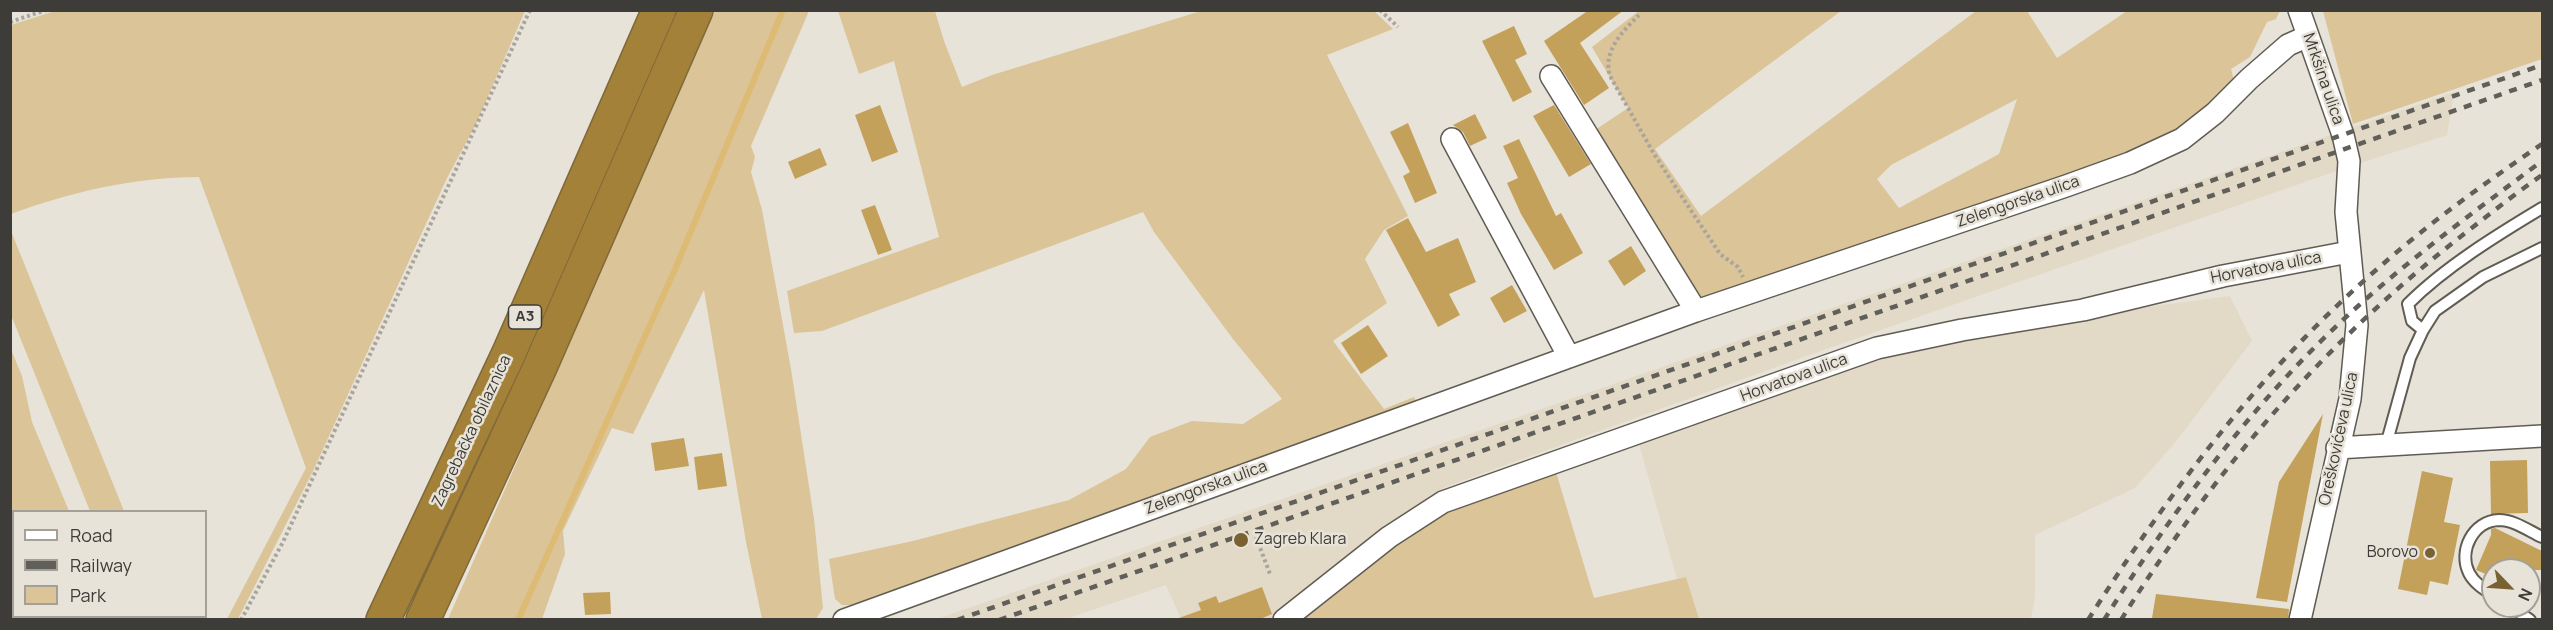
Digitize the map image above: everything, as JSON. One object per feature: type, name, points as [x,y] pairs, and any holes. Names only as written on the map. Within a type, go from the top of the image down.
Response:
[{"type":"highway","name":"Zagrebačka obilaznica","points":[[383,620],[509,353],[659,10]]},
{"type":"highway","name":"A3","points":[[423,620],[540,367],[696,10]]},
{"type":"street","name":"Mrkšina ulica","points":[[2299,10],[2346,148]]},
{"type":"street","name":"Zelengorska ulica","points":[[844,620],[1696,311],[2066,186],[2182,139],[2215,113],[2288,45],[2308,36]]},
{"type":"street","points":[[1551,75],[1696,311]]},
{"type":"street","points":[[1452,139],[1569,357]]},
{"type":"street","name":"Oreškovićeva ulica","points":[[2300,620],[2337,448],[2350,399],[2357,325],[2346,212],[2349,161],[2346,148]]},
{"type":"street","name":"Horvatova ulica","points":[[1284,620],[1389,537],[1443,502],[1877,348],[1962,330],[2083,310],[2223,276],[2349,252]]},
{"type":"street","points":[[2337,448],[2542,436]]},
{"type":"lane","points":[[2422,330],[2412,321],[2408,304],[2422,291],[2506,230],[2542,208]]},
{"type":"lane","points":[[2386,445],[2410,358],[2422,330],[2435,311],[2483,278],[2542,248]]},
{"type":"lane","points":[[2481,586],[2474,580],[2466,566],[2466,549],[2475,531],[2488,522],[2505,521],[2542,537]]},
{"type":"path","points":[[10,22],[46,10]]},
{"type":"path","points":[[241,620],[283,542],[530,10]]},
{"type":"path","points":[[1380,10],[1398,27]]},
{"type":"path","points":[[1639,15],[1618,36],[1611,52],[1608,71],[1654,154],[1720,254],[1738,267],[1750,293]]},
{"type":"path","points":[[1256,537],[1270,574]]},
{"type":"shaded area","points":[[2454,92],[2447,135],[2342,169],[1815,353],[1445,487],[1275,619],[1181,619],[1166,585],[1066,619],[934,620]]},
{"type":"shaded area","points":[[2230,296],[2252,341],[2175,443],[2135,488],[2035,535],[2035,595],[2031,619],[1699,619],[1686,577],[1677,579],[1637,437],[1885,352],[2057,319]]},
{"type":"green space","points":[[58,10],[525,11],[476,124],[447,178],[313,471],[238,619],[227,619],[306,468],[199,177],[151,180],[103,187],[11,214],[11,25]]},
{"type":"green space","points":[[715,11],[809,11],[751,146],[755,157],[751,172],[762,210],[791,369],[814,519],[823,608],[816,619],[762,619],[746,542],[704,290],[633,434],[612,428],[563,531],[565,554],[542,619],[448,619]]},
{"type":"green space","points":[[838,11],[935,11],[962,87],[992,75],[1201,11],[1374,11],[1393,29],[1327,55],[1408,216],[1384,230],[1365,259],[1387,303],[1333,341],[1384,409],[1414,397],[1417,403],[860,605],[842,605],[835,599],[829,559],[913,541],[1069,500],[1126,469],[1150,437],[1192,421],[1243,424],[1282,399],[1233,339],[1154,232],[1143,212],[822,331],[794,333],[787,291],[939,237],[894,61],[859,74]]},
{"type":"green space","points":[[1639,11],[1841,11],[1655,149],[1701,216],[1976,11],[2027,11],[2057,58],[2127,11],[2280,11],[2276,19],[2267,22],[2250,57],[2231,69],[2234,80],[2203,115],[2128,157],[1703,301],[1694,296],[1592,132],[1628,108],[1592,47]],"holes":[[[2017,99],[1999,154],[1899,208],[1877,179],[1891,165]]]},
{"type":"green space","points":[[2323,11],[2542,11],[2542,59],[2353,124]]},
{"type":"green space","points":[[11,231],[124,510],[90,510],[11,315]]},
{"type":"green space","points":[[10,347],[22,376],[32,422],[69,510],[12,510],[12,618],[114,619],[11,619]]},
{"type":"green space","points":[[1555,469],[1594,598],[1686,577],[1699,619],[1293,620],[1438,512]]},
{"type":"building","points":[[1589,10],[1624,10],[1580,43],[1609,88],[1584,105],[1544,41]]},
{"type":"building","points":[[1514,26],[1527,54],[1515,60],[1532,92],[1513,102],[1482,41]]},
{"type":"building","points":[[880,105],[898,152],[872,162],[855,115]]},
{"type":"building","points":[[1554,105],[1591,164],[1569,177],[1533,116]]},
{"type":"building","points":[[1475,114],[1487,138],[1470,146],[1463,132],[1453,125]]},
{"type":"building","points":[[1408,123],[1437,193],[1415,203],[1403,176],[1410,172],[1390,132]]},
{"type":"building","points":[[1519,139],[1556,216],[1561,213],[1583,253],[1554,270],[1521,214],[1507,183],[1518,178],[1503,146]]},
{"type":"building","points":[[820,148],[827,165],[795,179],[788,162]]},
{"type":"building","points":[[875,205],[892,250],[878,255],[861,210]]},
{"type":"building","points":[[1408,218],[1426,252],[1458,238],[1476,282],[1449,294],[1460,315],[1438,327],[1386,230]]},
{"type":"building","points":[[1631,246],[1646,271],[1624,286],[1608,261]]},
{"type":"building","points":[[1512,285],[1527,311],[1504,323],[1490,298]]},
{"type":"building","points":[[1368,325],[1388,356],[1361,374],[1341,343]]},
{"type":"building","points":[[2323,414],[2287,602],[2256,598],[2279,482]]},
{"type":"building","points":[[684,438],[689,466],[655,471],[651,443]]},
{"type":"building","points":[[722,453],[727,486],[698,490],[694,457]]},
{"type":"building","points":[[2527,460],[2528,513],[2491,514],[2490,461]]},
{"type":"building","name":"Borovo","points":[[2422,471],[2453,478],[2444,522],[2460,525],[2448,585],[2430,581],[2427,595],[2398,589]]},
{"type":"building","points":[[2495,528],[2542,551],[2542,570],[2541,558],[2481,558],[2491,535],[2491,529]]},
{"type":"building","points":[[2481,558],[2481,572],[2476,570]]},
{"type":"building","points":[[1262,587],[1272,614],[1258,620],[1179,620],[1179,618],[1201,610],[1198,603],[1216,596],[1219,603]]},
{"type":"building","points":[[610,592],[611,614],[585,615],[583,593]]},
{"type":"building","points":[[2156,594],[2289,609],[2288,620],[2152,618]]},
{"type":"waterway","points":[[518,620],[676,267],[783,10]]},
{"type":"railway","points":[[957,620],[2542,65]]},
{"type":"railway","points":[[999,620],[2542,80]]},
{"type":"railway","points":[[2088,620],[2187,476],[2260,386],[2299,344],[2340,303],[2421,232],[2542,144]]},
{"type":"railway","points":[[2104,620],[2189,495],[2220,454],[2285,378],[2379,287],[2542,161]]},
{"type":"railway","points":[[2121,620],[2196,509],[2279,407],[2324,359],[2420,269],[2542,175]]},
{"type":"place","name":"Zagreb Klara","points":[[1241,540]]},
{"type":"place","name":"Borovo","points":[[2430,553]]}]
